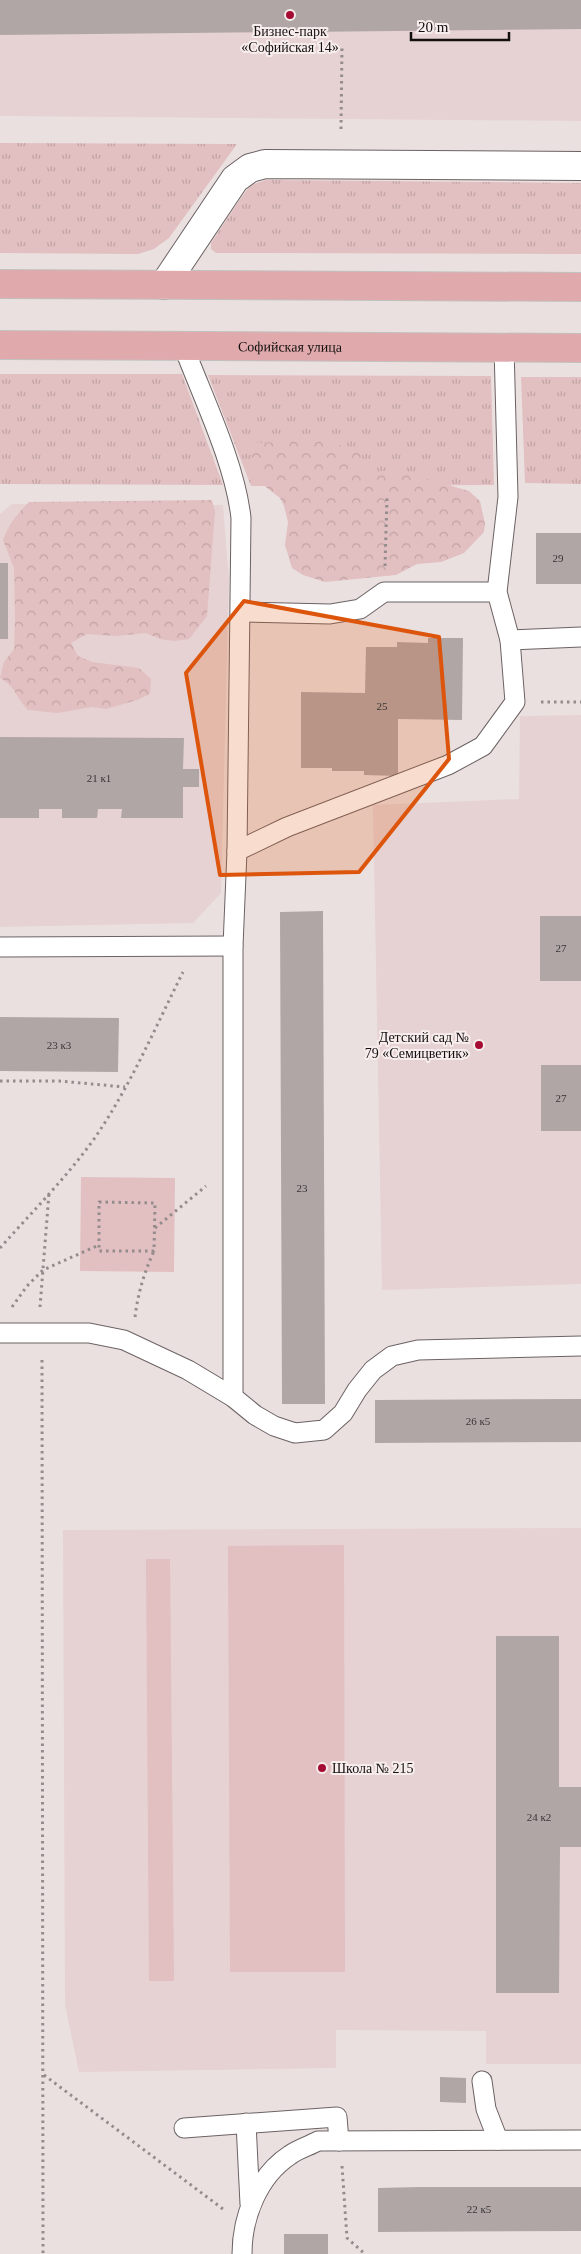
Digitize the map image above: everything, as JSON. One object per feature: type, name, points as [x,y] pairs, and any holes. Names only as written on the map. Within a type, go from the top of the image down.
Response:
[{"type":"main road","points":[[0,284],[581,287]]},
{"type":"main road","name":"Софийская улица","points":[[0,344],[581,348]]},
{"type":"street","points":[[164,285],[235,179],[250,168],[265,164],[581,166]]},
{"type":"lane","points":[[183,345],[232,473],[239,497],[241,518],[237,851],[232,946],[233,1397]]},
{"type":"lane","points":[[237,851],[287,827],[448,765],[483,746],[515,702],[510,640],[497,592],[508,498],[504,347]]},
{"type":"lane","points":[[241,612],[330,614],[360,609],[384,592],[497,592]]},
{"type":"lane","points":[[510,640],[581,637]]},
{"type":"lane","points":[[0,947],[232,946]]},
{"type":"lane","points":[[0,1333],[89,1333],[124,1340],[188,1370],[233,1397],[255,1415],[274,1426],[295,1433],[324,1430],[343,1413],[357,1390],[373,1370],[392,1356],[418,1350],[581,1346]]},
{"type":"lane","points":[[482,2082],[486,2109],[498,2140]]},
{"type":"lane","points":[[184,2128],[337,2116],[339,2141]]},
{"type":"lane","points":[[242,2254],[242,2242],[250,2204],[246,2123]]},
{"type":"lane","points":[[250,2204],[266,2178],[289,2155],[318,2141],[581,2140]]},
{"type":"path","points":[[342,45],[342,129]]},
{"type":"path","points":[[384,592],[387,497]]},
{"type":"path","points":[[531,702],[581,702]]},
{"type":"path","points":[[0,1248],[49,1194],[94,1138],[125,1087],[195,946]]},
{"type":"path","points":[[0,1081],[59,1081],[125,1087]]},
{"type":"path","points":[[154,1229],[233,1164]]},
{"type":"path","points":[[43,2254],[42,1349],[38,1332],[49,1194]]},
{"type":"path","points":[[133,1344],[138,1296],[144,1272],[154,1251],[155,1203],[100,1202],[99,1251],[154,1251]]},
{"type":"path","points":[[10,1310],[27,1286],[43,1270],[99,1244]]},
{"type":"path","points":[[43,2075],[224,2210]]},
{"type":"path","points":[[339,2141],[347,2238],[365,2254]]},
{"type":"highlighted area","points":[[244,601],[439,637],[449,759],[359,872],[220,875],[186,673]]},
{"type":"shaded area","points":[[0,0],[581,0],[581,121],[0,116]]},
{"type":"shaded area","points":[[12,504],[223,505],[229,579],[221,893],[193,923],[0,927],[0,514]]},
{"type":"shaded area","name":"Детский сад № 79 «Семицветик»","points":[[581,715],[581,1284],[382,1290],[373,805],[519,799],[520,716]]},
{"type":"shaded area","name":"Школа № 215","points":[[581,1528],[581,2064],[486,2064],[486,2031],[336,2030],[336,2068],[79,2072],[65,2005],[63,1530]]},
{"type":"green space","points":[[0,143],[237,144],[169,238],[154,249],[138,254],[0,253]]},
{"type":"green space","points":[[266,180],[581,183],[581,254],[216,253],[211,249],[211,243],[243,195],[251,185]]},
{"type":"green space","points":[[0,374],[182,374],[223,485],[0,484]]},
{"type":"green space","points":[[208,375],[491,376],[494,485],[251,486]]},
{"type":"green space","points":[[521,377],[581,377],[581,484],[525,483]]},
{"type":"green space","points":[[324,440],[356,450],[362,455],[359,470],[365,475],[383,471],[400,471],[469,491],[480,501],[485,524],[484,532],[464,553],[441,562],[417,564],[396,575],[325,582],[303,575],[292,568],[285,545],[288,522],[284,506],[280,498],[262,484],[250,453],[250,448],[256,443]]},
{"type":"green space","points":[[212,500],[215,511],[207,616],[189,639],[174,641],[160,639],[146,633],[116,636],[87,634],[71,643],[78,656],[92,662],[139,668],[151,679],[150,694],[106,709],[92,707],[58,713],[28,710],[13,689],[0,678],[4,662],[14,649],[15,618],[14,568],[3,540],[11,524],[21,511],[29,502]]},
{"type":"green space","points":[[81,1177],[175,1178],[174,1272],[80,1271]]},
{"type":"green space","points":[[344,1545],[345,1972],[230,1972],[228,1546]]},
{"type":"green space","points":[[146,1559],[170,1559],[174,1981],[149,1981]]},
{"type":"building","name":"Бизнес-парк «Софийская 14»","points":[[0,0],[581,0],[581,29],[0,35]]},
{"type":"building","points":[[536,533],[581,533],[581,584],[536,584]]},
{"type":"building","points":[[0,563],[8,563],[8,639],[0,639]]},
{"type":"building","points":[[428,638],[463,638],[462,720],[398,719],[398,776],[364,775],[364,771],[332,771],[332,768],[301,768],[301,692],[365,693],[366,647],[397,647],[397,642],[428,643]]},
{"type":"building","points":[[0,737],[184,738],[183,769],[199,769],[199,787],[183,787],[183,818],[121,818],[122,809],[98,809],[97,818],[62,818],[62,809],[39,809],[39,818],[0,818]]},
{"type":"building","points":[[323,911],[325,1404],[282,1404],[280,912]]},
{"type":"building","points":[[540,916],[581,916],[581,981],[540,981]]},
{"type":"building","points":[[0,1017],[119,1018],[118,1072],[0,1071]]},
{"type":"building","points":[[541,1065],[581,1065],[581,1131],[541,1131]]},
{"type":"building","points":[[581,1399],[581,1442],[375,1443],[375,1400]]},
{"type":"building","points":[[496,1636],[559,1636],[559,1787],[581,1787],[581,1847],[560,1847],[559,1993],[496,1993]]},
{"type":"building","points":[[440,2077],[466,2078],[466,2103],[440,2102]]},
{"type":"building","points":[[581,2187],[581,2231],[378,2232],[378,2188]]},
{"type":"building","points":[[284,2234],[328,2234],[328,2254],[284,2254]]},
{"type":"place","name":"Бизнес-парк «Софийская 14»","points":[[290,15]]},
{"type":"place","name":"Детский сад № 79 «Семицветик»","points":[[479,1045]]},
{"type":"place","name":"Школа № 215","points":[[322,1768]]}]
